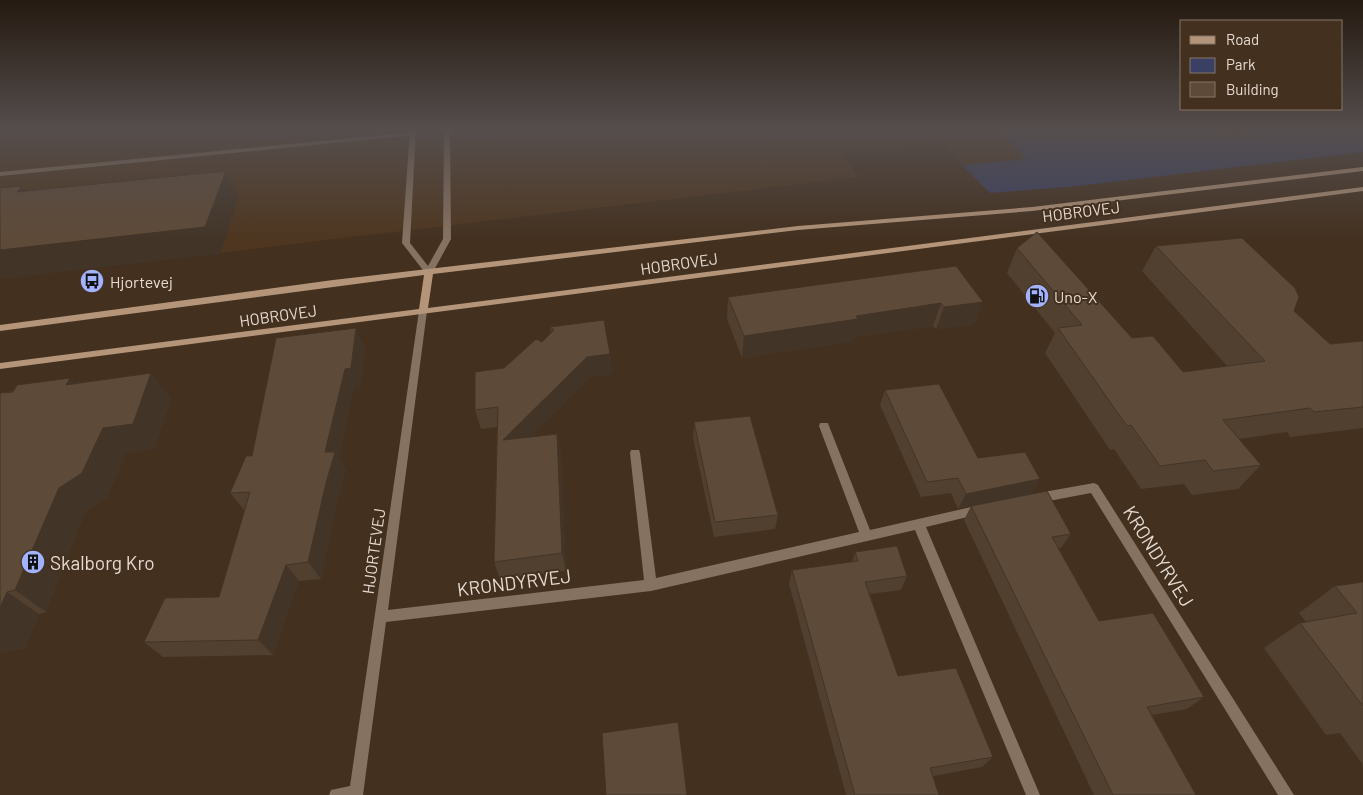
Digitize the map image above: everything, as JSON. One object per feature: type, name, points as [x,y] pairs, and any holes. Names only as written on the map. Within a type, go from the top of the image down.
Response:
[{"type":"main road","name":"HOBROVEJ","points":[[0,328],[333,283],[798,228],[1032,209],[1363,169]]},
{"type":"main road","name":"HOBROVEJ","points":[[0,366],[1363,189]]},
{"type":"main road","points":[[423,311],[429,272]]},
{"type":"street","points":[[0,174],[76,166]]},
{"type":"street","points":[[411,166],[406,243],[429,272],[446,239],[447,166]]},
{"type":"street","name":"HJORTEVEJ","points":[[356,794],[423,311]]},
{"type":"street","points":[[824,426],[866,535]]},
{"type":"street","points":[[636,453],[651,585]]},
{"type":"street","name":"KRONDYRVEJ","points":[[1023,502],[1094,488],[1287,795]]},
{"type":"street","name":"KRONDYRVEJ","points":[[381,617],[651,585],[994,507]]},
{"type":"street","points":[[918,523],[1033,795]]},
{"type":"street","points":[[336,795],[356,794]]},
{"type":"shaded area","points":[[0,166],[851,166],[858,177],[0,279]]},
{"type":"green space","points":[[963,166],[1245,166],[1078,186],[990,193]]},
{"type":"building","points":[[226,171],[205,227],[0,250],[0,188],[22,186],[17,192]]},
{"type":"building","points":[[1037,232],[1132,338],[1153,336],[1183,372],[1265,361],[1156,246],[1242,238],[1295,288],[1299,297],[1294,311],[1330,344],[1363,341],[1363,407],[1314,412],[1310,408],[1223,420],[1261,465],[1213,471],[1205,460],[1160,466],[1131,425],[1127,426],[1058,328],[1082,325],[1017,248]]},
{"type":"building","points":[[956,266],[983,302],[944,307],[941,303],[856,316],[858,319],[744,336],[728,297]]},
{"type":"building","points":[[604,320],[610,354],[587,357],[503,440],[557,434],[562,553],[494,562],[498,407],[475,410],[475,372],[504,368],[536,339],[542,342],[554,330],[550,327]]},
{"type":"building","points":[[356,328],[351,368],[345,369],[325,452],[335,452],[308,562],[286,565],[258,640],[144,642],[165,598],[219,597],[250,492],[230,493],[246,456],[252,456],[276,338]]},
{"type":"building","points":[[151,373],[133,424],[103,428],[82,473],[59,488],[15,590],[7,592],[0,608],[0,393],[13,392],[17,385],[70,378],[66,385]]},
{"type":"building","points":[[939,384],[978,458],[1025,452],[1040,479],[966,494],[958,478],[927,482],[885,390]]},
{"type":"building","points":[[750,416],[778,515],[715,522],[694,422]]},
{"type":"building","points":[[1047,491],[1071,534],[1052,537],[1099,621],[1153,613],[1204,697],[1147,707],[1196,795],[1113,795],[971,506]]},
{"type":"building","points":[[897,546],[907,576],[865,582],[898,676],[956,668],[993,757],[930,768],[939,795],[855,795],[792,570],[858,561],[855,552]]},
{"type":"building","points":[[1363,582],[1363,706],[1300,623],[1357,613],[1335,586]]},
{"type":"building","points":[[678,722],[687,795],[606,795],[602,733]]},
{"type":"place","name":"Hjortevej","points":[[92,281]]},
{"type":"place","name":"Uno-X","points":[[1037,296]]},
{"type":"place","name":"Skalborg Kro","points":[[33,562]]}]
